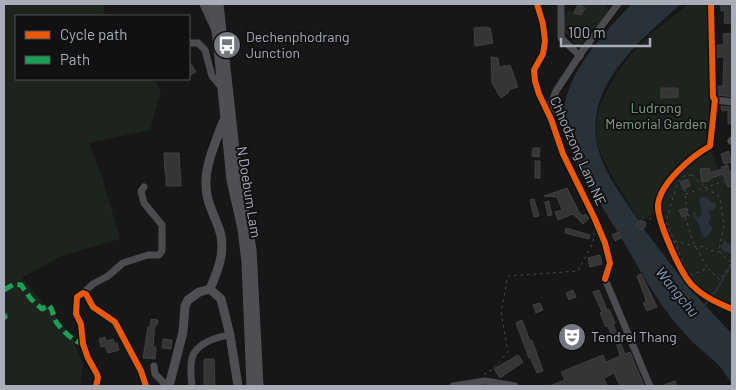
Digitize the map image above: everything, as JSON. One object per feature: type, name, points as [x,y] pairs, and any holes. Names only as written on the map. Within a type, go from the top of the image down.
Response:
[{"type":"main road","name":"N Doebum Lam","points":[[212,4],[231,180],[242,229],[246,262],[251,386]]},
{"type":"main road","name":"N Doebum Lam","points":[[219,4],[238,177],[252,249],[259,386]]},
{"type":"main road","points":[[210,289],[221,260],[223,243],[207,200],[205,183],[224,118]]},
{"type":"main road","points":[[210,289],[221,299],[230,334],[238,386]]},
{"type":"main road","points":[[168,386],[183,332],[184,306],[188,300],[199,292],[210,289]]},
{"type":"street","points":[[203,4],[217,38]]},
{"type":"street","name":"Chhodzong Lam NE","points":[[537,4],[543,24],[545,41],[542,54],[534,70],[535,81],[563,154],[594,217],[608,251],[610,263],[605,279],[650,386]]},
{"type":"street","points":[[561,4],[560,38],[580,56]]},
{"type":"street","points":[[551,120],[551,104],[556,92],[618,4]]},
{"type":"street","points":[[711,4],[715,100],[709,147],[672,177],[661,192],[658,205],[666,237],[691,284],[704,295],[732,309]]},
{"type":"street","points":[[190,43],[198,43],[205,50],[212,76],[222,88]]},
{"type":"street","points":[[715,100],[732,102]]},
{"type":"street","points":[[96,386],[97,374],[86,351],[81,324],[76,314],[77,296],[108,276],[123,263],[148,255],[158,255],[162,251],[162,225],[144,203],[141,191],[144,187]]},
{"type":"street","points":[[83,293],[86,294],[93,307],[116,322],[141,371],[146,386]]},
{"type":"street","points":[[192,386],[192,357],[201,346],[214,338],[230,334]]},
{"type":"street","points":[[154,366],[155,374],[168,386]]},
{"type":"street","points":[[453,386],[486,381],[515,386]]},
{"type":"path","points":[[708,268],[692,275],[688,274],[666,222],[678,182],[684,176],[692,175],[708,191],[715,193],[720,198],[724,224],[720,253]]},
{"type":"path","points":[[686,194],[724,181]]},
{"type":"path","points":[[674,241],[697,247],[705,246],[708,250],[720,253],[732,262],[720,280],[708,268],[697,247],[693,242],[685,216],[689,216],[685,189]]},
{"type":"path","points":[[644,223],[659,213]]},
{"type":"path","points":[[486,381],[485,373],[492,370],[508,352],[501,312],[508,276],[578,272],[593,243],[594,231]]},
{"type":"green space","points":[[4,4],[103,4],[105,15],[15,15],[15,80],[155,80],[161,90],[150,130],[89,143],[102,177],[120,239],[61,256],[22,278],[72,336],[83,365],[80,386],[4,386]]},
{"type":"green space","points":[[579,4],[605,4],[609,10],[578,48],[559,25],[568,10],[581,15],[585,8]]},
{"type":"green space","name":"Ludrong Memorial Garden","points":[[689,4],[707,4],[709,19],[709,146],[673,173],[660,190],[655,213],[643,220],[639,220],[607,168],[598,146],[596,123],[599,109],[612,81],[631,55],[650,35]]},
{"type":"green space","name":"Ludrong Memorial Garden","points":[[706,152],[712,152],[719,172],[732,170],[732,307],[699,289],[690,279],[668,235],[661,209],[661,200],[669,183],[683,168]]},
{"type":"water","name":"Wangchu","points":[[632,4],[681,4],[632,50],[606,87],[598,107],[595,129],[599,152],[611,179],[639,221],[636,223],[640,230],[643,228],[689,288],[732,334],[732,385],[721,368],[688,337],[657,299],[576,161],[566,132],[564,119],[565,103],[577,72],[598,41]]},
{"type":"water","points":[[699,198],[708,198],[711,202],[715,202],[716,207],[713,211],[710,210],[709,212],[711,219],[708,222],[713,229],[706,238],[702,235],[702,231],[693,213],[693,210],[698,218],[700,216]]},
{"type":"water","points":[[724,240],[728,244],[732,243],[732,254],[723,251],[721,248]]},
{"type":"building","points":[[578,4],[585,8],[581,15],[574,13]]},
{"type":"building","points":[[720,4],[732,4],[732,24],[724,23],[725,11],[721,11]]},
{"type":"building","points":[[474,28],[490,28],[493,43],[475,46]]},
{"type":"building","points":[[732,33],[732,97],[718,95],[718,86],[723,86],[724,57],[717,57],[717,45],[724,45],[723,34]]},
{"type":"building","points":[[491,57],[498,58],[499,67],[510,65],[518,87],[508,90],[509,92],[501,98],[492,83]]},
{"type":"building","points":[[190,63],[196,72],[190,75]]},
{"type":"building","points":[[661,88],[678,88],[678,97],[661,98]]},
{"type":"building","points":[[721,106],[732,107],[732,123],[728,124],[728,110],[722,111]]},
{"type":"building","points":[[533,148],[540,148],[539,157],[532,156]]},
{"type":"building","points":[[729,151],[731,162],[724,164],[721,154]]},
{"type":"building","points":[[164,153],[179,153],[181,186],[166,186]]},
{"type":"building","points":[[535,161],[540,161],[540,178],[535,178]]},
{"type":"building","points":[[728,165],[729,172],[732,171],[732,186],[728,187],[723,174],[709,179],[709,181],[702,182],[700,169],[709,168],[710,173]]},
{"type":"building","points":[[688,179],[690,186],[683,189],[680,182]]},
{"type":"building","points":[[567,188],[579,212],[589,218],[583,224],[573,214],[558,220],[555,212],[562,210],[557,197],[544,196]]},
{"type":"building","points":[[534,199],[539,216],[534,217],[530,200]]},
{"type":"building","points":[[549,201],[552,215],[548,216],[545,202]]},
{"type":"building","points":[[686,208],[688,215],[682,217],[679,210]]},
{"type":"building","points":[[641,221],[645,225],[641,229],[637,225]]},
{"type":"building","points":[[566,228],[590,235],[589,239],[565,233]]},
{"type":"building","points":[[618,232],[621,238],[615,241],[612,235]]},
{"type":"building","points":[[600,255],[602,264],[590,267],[588,258]]},
{"type":"building","points":[[641,274],[657,307],[647,311],[643,303],[646,302],[645,297],[637,276]]},
{"type":"building","points":[[573,290],[576,297],[569,300],[566,293]]},
{"type":"building","points":[[599,290],[607,310],[609,309],[615,323],[613,324],[625,354],[630,352],[644,386],[620,386],[614,373],[604,378],[607,386],[549,386],[565,380],[561,372],[603,355],[606,362],[620,356],[615,338],[613,339],[608,326],[606,327],[593,292]]},
{"type":"building","points":[[540,303],[543,310],[536,313],[533,305]]},
{"type":"building","points":[[151,319],[158,320],[157,325],[155,325],[153,347],[156,347],[155,359],[143,358]]},
{"type":"building","points":[[522,320],[530,341],[532,340],[543,371],[537,373],[529,358],[516,323]]},
{"type":"building","points":[[105,337],[106,341],[113,339],[115,344],[117,343],[119,350],[108,353],[105,346],[101,347],[99,339]]},
{"type":"building","points":[[163,339],[172,340],[171,349],[162,348]]},
{"type":"building","points":[[518,355],[523,362],[500,378],[494,369]]},
{"type":"building","points":[[204,359],[214,359],[215,386],[204,386]]},
{"type":"building","points":[[675,381],[677,386],[661,386]]},
{"type":"waterway","name":"Wangchu","points":[[705,305],[732,264]]},
{"type":"marked path","points":[[4,290],[14,284],[21,285],[31,299],[42,309],[49,305],[60,327],[72,338],[83,344]]},
{"type":"marked path","points":[[4,314],[4,317]]},
{"type":"cycle path","points":[[537,4],[543,24],[545,41],[543,54],[534,70],[535,81],[563,154],[605,243],[610,263],[605,279]]},
{"type":"cycle path","points":[[711,4],[713,97],[715,100],[710,146],[678,171],[664,188],[658,205],[665,235],[676,260],[688,280],[706,297],[732,309]]},
{"type":"cycle path","points":[[96,386],[97,374],[83,344],[81,324],[76,314],[77,297],[83,293],[86,294],[93,307],[115,322],[141,371],[146,386]]},
{"type":"place","name":"Dechenphodrang Junction","points":[[227,45]]},
{"type":"place","name":"Tendrel Thang","points":[[572,337]]}]
